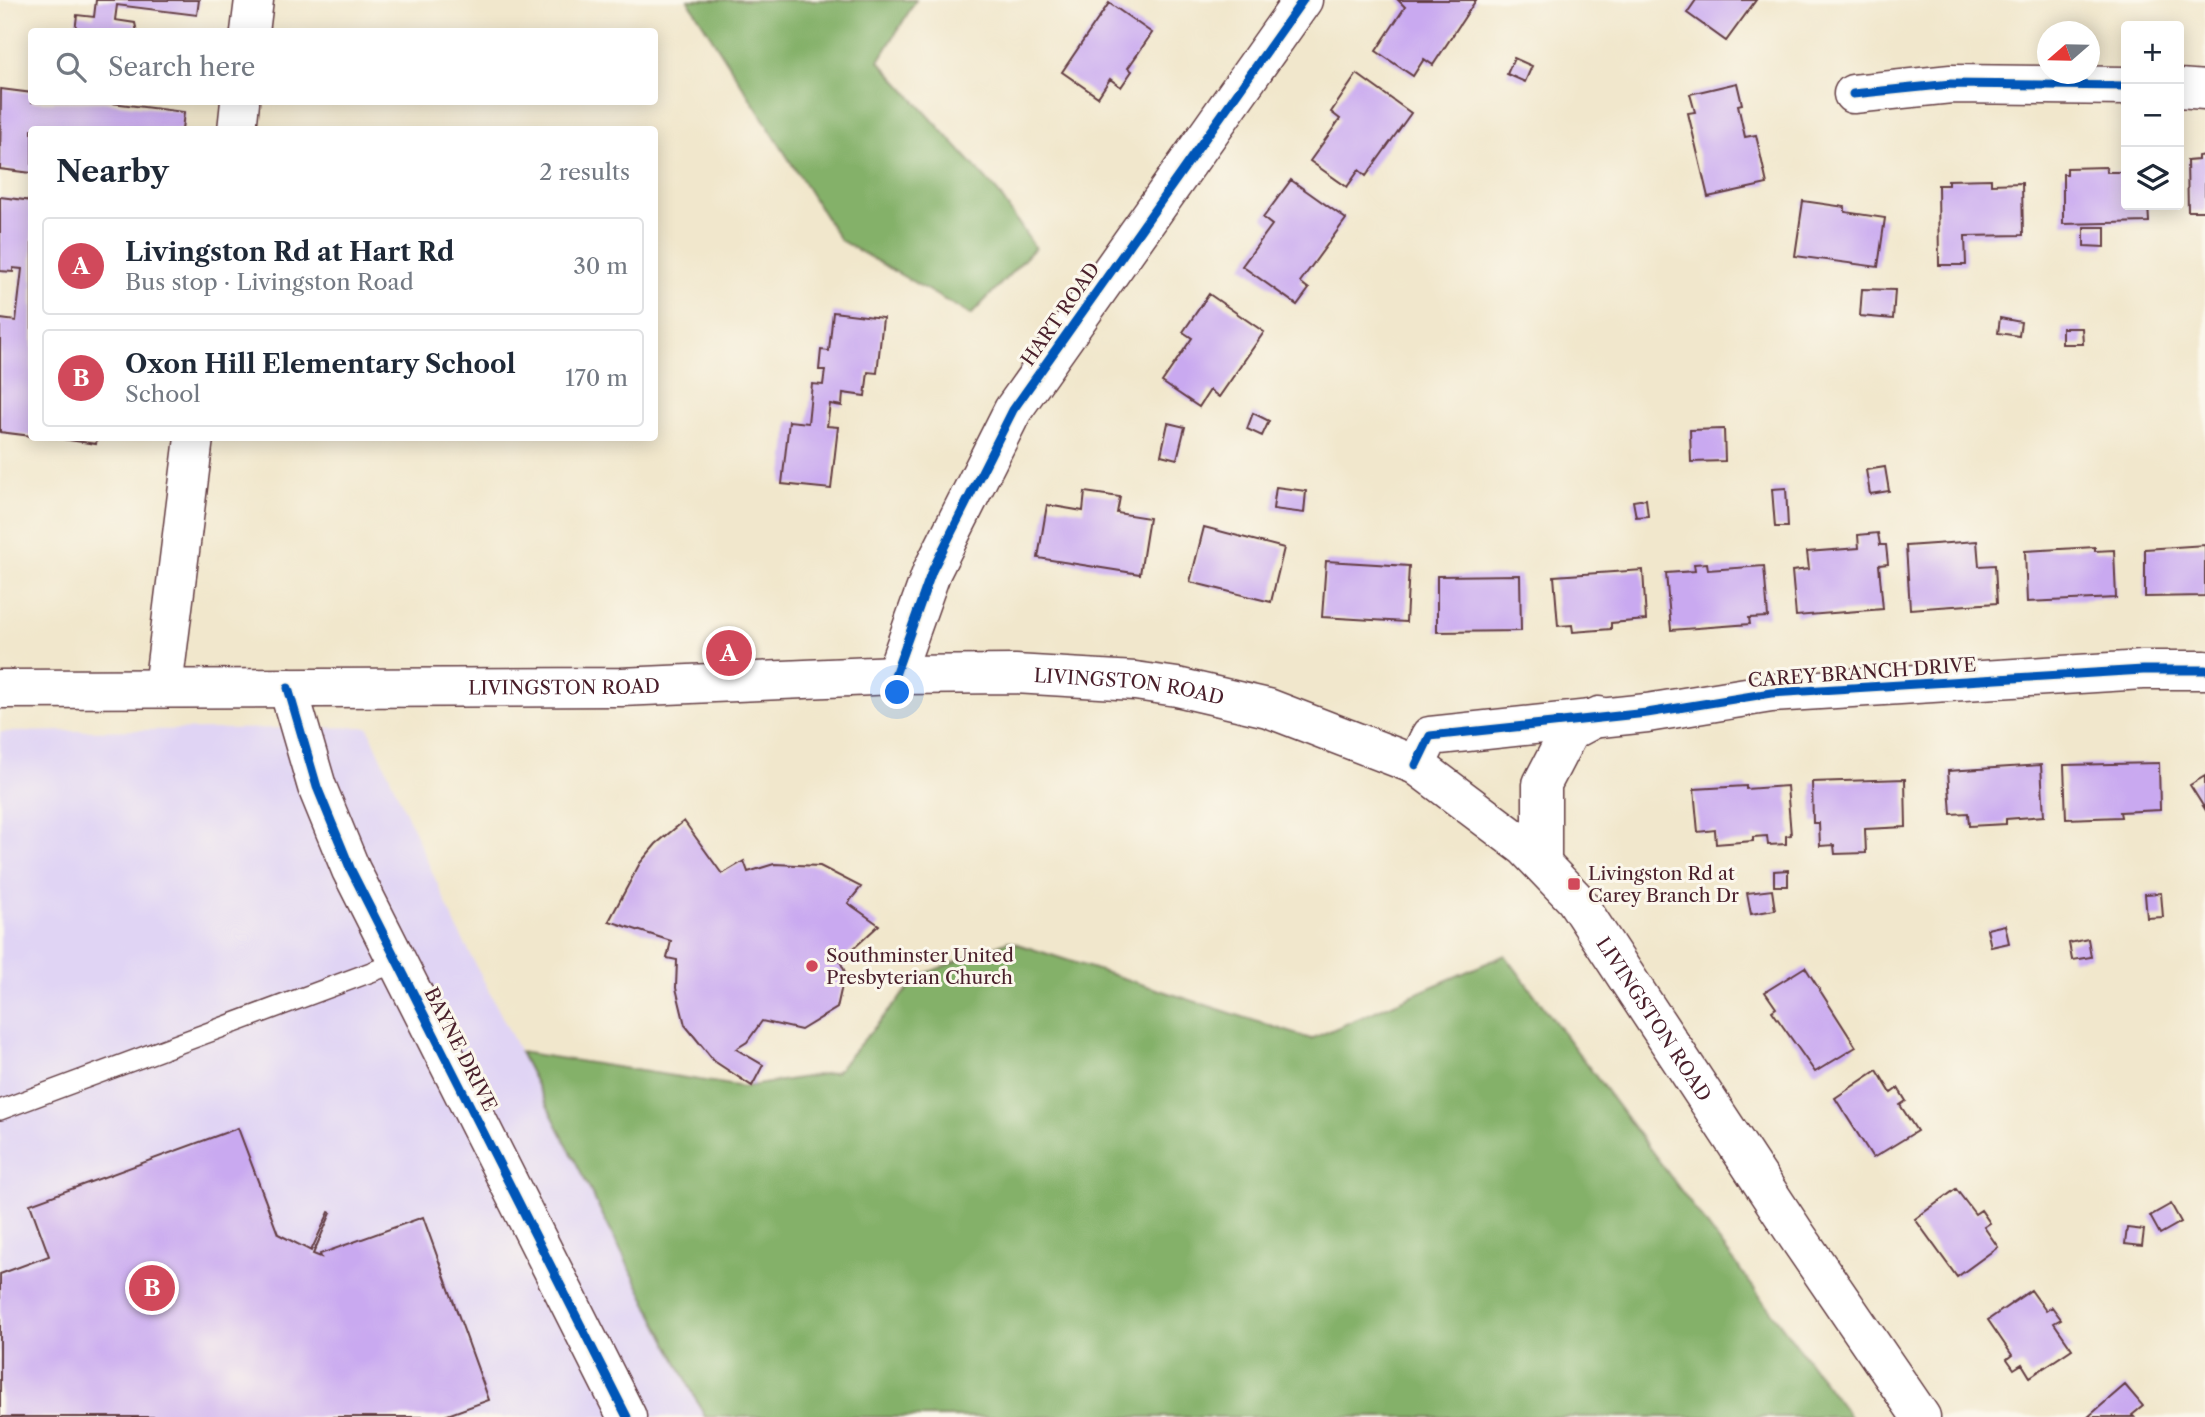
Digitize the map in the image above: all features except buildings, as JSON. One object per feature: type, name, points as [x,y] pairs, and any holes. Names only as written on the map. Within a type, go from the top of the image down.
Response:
[{"type":"street","points":[[250,28],[254,0]]},
{"type":"street","name":"HART ROAD","points":[[895,675],[932,571],[1013,410],[1303,0]]},
{"type":"street","points":[[1853,94],[1951,84],[2121,86]]},
{"type":"street","points":[[2184,88],[2205,90]]},
{"type":"street","points":[[237,126],[240,105]]},
{"type":"street","points":[[163,688],[194,441]]},
{"type":"street","name":"CAREY BRANCH DRIVE","points":[[1416,765],[1430,736],[1647,713],[1772,693],[2143,670],[2205,670]]},
{"type":"street","name":"LIVINGSTON ROAD","points":[[0,689],[621,687],[895,675],[1015,674],[1135,681],[1177,687],[1268,708],[1416,765],[1525,847],[1575,899],[1633,983],[1797,1236],[1921,1417]]},
{"type":"street","name":"BAYNE DRIVE","points":[[288,688],[317,787],[351,870],[627,1417]]},
{"type":"street","points":[[1542,864],[1542,783],[1569,732],[1599,716]]},
{"type":"lane","points":[[0,1110],[398,962]]},
{"type":"shaded area","points":[[368,727],[457,928],[705,1417],[0,1417],[0,732]]},
{"type":"green space","points":[[688,0],[916,0],[879,61],[997,191],[1035,248],[971,315],[840,240]]},
{"type":"green space","points":[[1008,941],[1311,1039],[1505,955],[1850,1417],[705,1417],[520,1052],[744,1087],[836,1072],[919,976]]},
{"type":"cycle path","points":[[895,675],[932,571],[1013,410],[1303,0]]},
{"type":"cycle path","points":[[1853,94],[1951,84],[2121,86]]},
{"type":"cycle path","points":[[1416,765],[1430,736],[1647,713],[1771,693],[2143,670],[2205,670]]},
{"type":"cycle path","points":[[288,688],[317,787],[351,870],[627,1417]]},
{"type":"place","name":"Livingston Rd at Hart Rd","points":[[729,653]]},
{"type":"place","name":"Livingston Rd at Carey Branch Dr","points":[[1574,884]]},
{"type":"place","name":"Southminster United Presbyterian Church","points":[[812,966]]},
{"type":"place","name":"Oxon Hill Elementary School","points":[[152,1288]]}]
